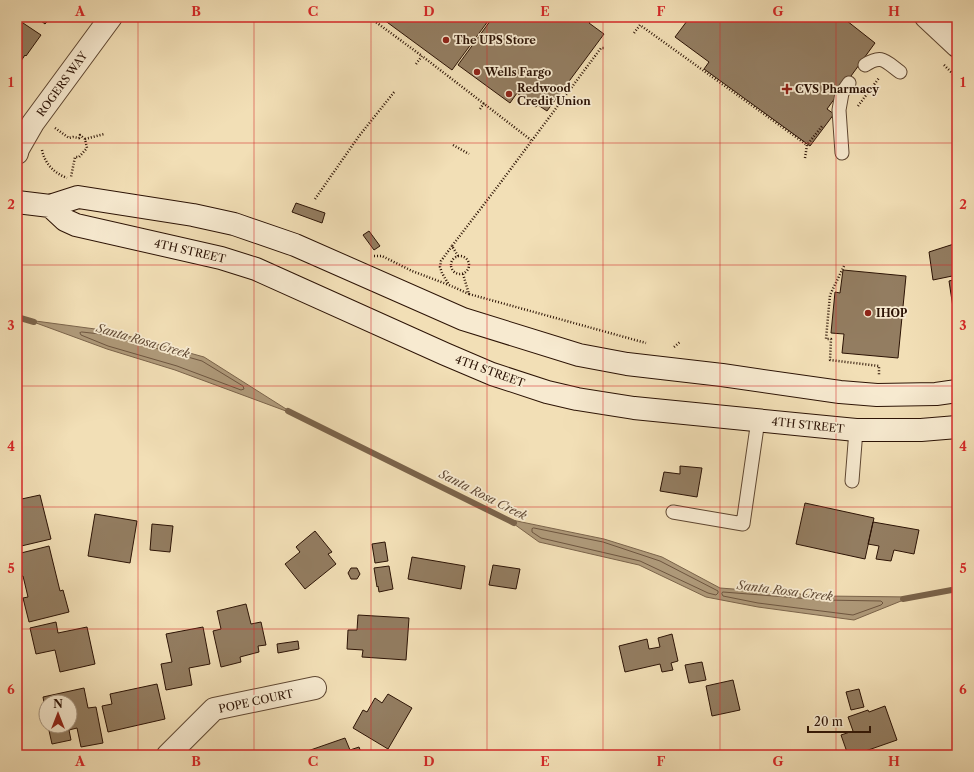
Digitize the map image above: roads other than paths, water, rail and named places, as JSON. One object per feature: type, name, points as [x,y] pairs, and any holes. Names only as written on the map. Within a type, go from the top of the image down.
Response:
[{"type":"main road","name":"ROGERS WAY","points":[[17,150],[33,123],[111,17]]},
{"type":"main road","points":[[926,17],[951,32]]},
{"type":"main road","points":[[17,194],[17,202],[50,206],[78,196],[193,214],[234,224],[295,245],[464,319],[578,355],[627,364],[722,375],[840,392],[878,395],[936,394],[957,391]]},
{"type":"main road","name":"4TH STREET","points":[[50,206],[65,220],[76,225],[221,258],[256,269],[492,374],[547,392],[578,399],[634,408],[856,430],[921,430],[957,427]]},
{"type":"main road","name":"POPE COURT","points":[[168,755],[214,709],[315,688]]},
{"type":"lane","points":[[865,65],[874,59],[883,60],[900,72]]},
{"type":"lane","points":[[842,153],[839,110],[842,93],[849,83]]},
{"type":"lane","points":[[673,512],[743,524],[758,420]]},
{"type":"lane","points":[[852,481],[856,430]]},
{"type":"water","points":[[28,320],[110,331],[204,357],[294,414],[175,370],[107,349]]},
{"type":"water","points":[[507,519],[604,539],[662,557],[720,588],[825,596],[911,597],[854,620],[758,607],[706,597],[639,565],[539,542]]},
{"type":"waterway","name":"Santa Rosa Creek","points":[[17,317],[34,322]]},
{"type":"waterway","name":"Santa Rosa Creek","points":[[288,411],[514,523]]},
{"type":"waterway","name":"Santa Rosa Creek","points":[[903,599],[957,589]]},
{"type":"place","name":"The UPS Store","points":[[446,40]]},
{"type":"place","name":"Wells Fargo","points":[[477,72]]},
{"type":"place","name":"CVS Pharmacy","points":[[787,89]]},
{"type":"place","name":"Redwood Credit Union","points":[[509,94]]},
{"type":"place","name":"IHOP","points":[[868,313]]}]
